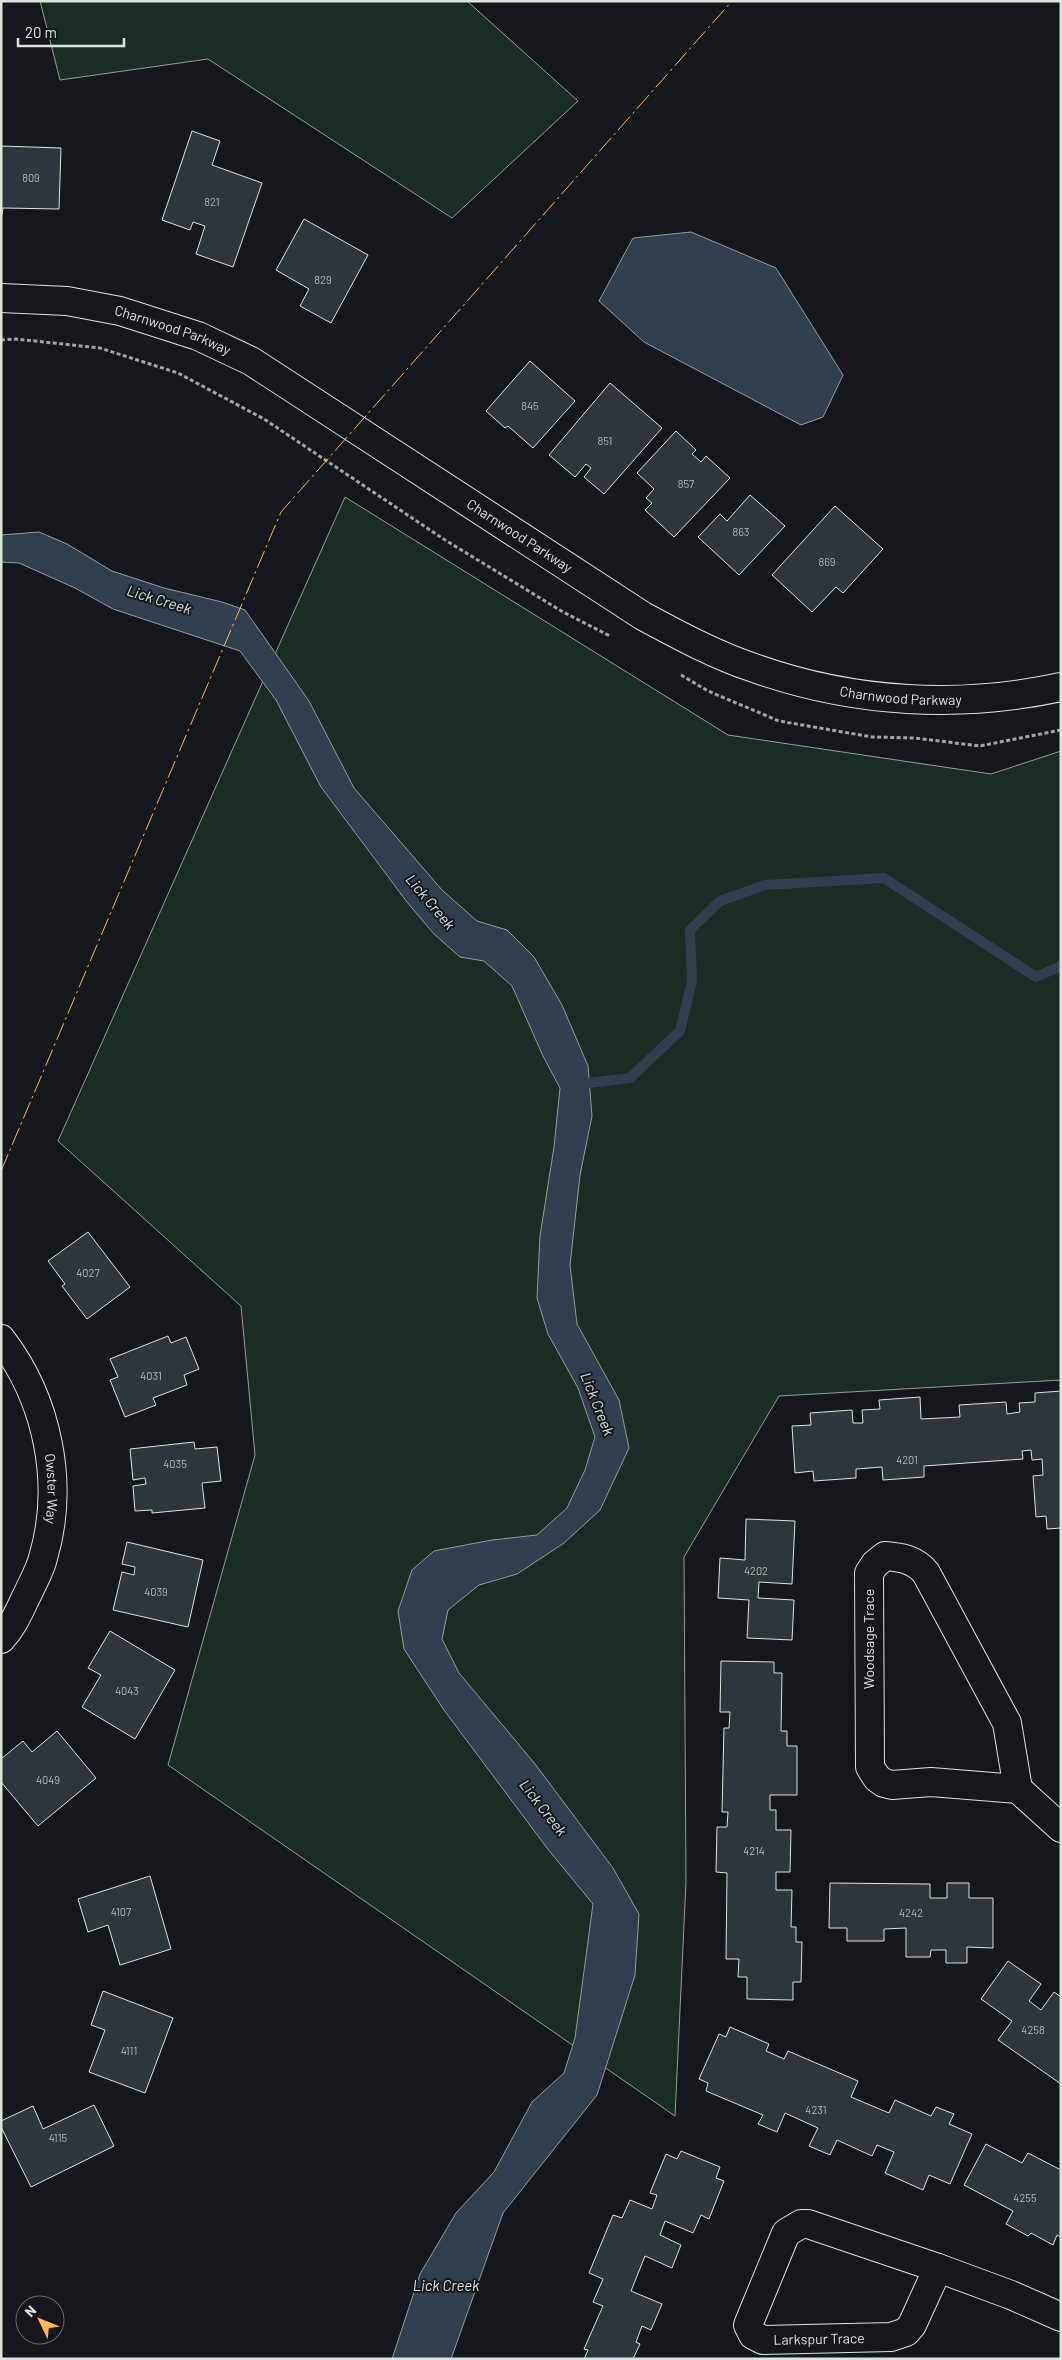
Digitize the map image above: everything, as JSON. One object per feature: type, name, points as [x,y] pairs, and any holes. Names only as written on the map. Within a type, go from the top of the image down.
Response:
[{"type":"street","name":"Charnwood Parkway","points":[[1,298],[67,301],[120,311],[198,336],[243,357],[285,382],[643,616],[693,642],[756,669],[816,686],[892,698],[956,701],[994,699],[1061,687]]},
{"type":"street","name":"Owster Way","points":[[1,1339],[21,1369],[36,1400],[46,1431],[52,1463],[53,1497],[43,1561],[15,1620],[1,1639]]},
{"type":"street","name":"Woodsage Trace","points":[[885,1556],[896,1557],[919,1565],[931,1581],[1008,1723],[1018,1789],[931,1782],[884,1783],[877,1778],[870,1767],[869,1573],[875,1564],[885,1556]]},
{"type":"street","points":[[1018,1789],[1061,1828]]},
{"type":"street","name":"Larkspur Trace","points":[[938,2268],[912,2325],[906,2332],[891,2337],[763,2340],[753,2335],[748,2325],[786,2233],[801,2224],[808,2224],[938,2268],[1011,2295],[1061,2317]]},
{"type":"green space","points":[[40,1],[467,1],[578,101],[452,218],[208,59],[60,80]]},
{"type":"green space","points":[[345,497],[728,735],[991,774],[1061,751],[1061,1380],[779,1396],[684,1557],[686,1882],[675,2116],[168,1765],[255,1455],[241,1306],[58,1141]]},
{"type":"water","points":[[691,232],[776,268],[843,375],[823,417],[801,425],[644,342],[599,301],[633,238]]},
{"type":"water","name":"Lick Creek","points":[[39,532],[67,544],[112,571],[164,588],[222,602],[245,610],[309,701],[354,788],[442,890],[477,921],[507,930],[534,957],[562,1005],[588,1066],[592,1116],[580,1175],[570,1265],[577,1324],[619,1400],[629,1448],[600,1510],[564,1543],[517,1574],[479,1585],[448,1610],[442,1639],[459,1673],[535,1764],[613,1868],[639,1914],[635,1975],[597,2095],[503,2213],[451,2359],[392,2359],[420,2274],[456,2213],[494,2172],[532,2102],[564,2073],[575,2038],[593,1904],[547,1848],[444,1710],[404,1649],[398,1611],[412,1570],[434,1551],[492,1540],[537,1535],[567,1508],[585,1470],[595,1437],[578,1388],[548,1334],[537,1298],[540,1236],[554,1147],[560,1088],[543,1056],[512,986],[484,961],[460,957],[434,934],[407,902],[321,787],[276,700],[240,651],[113,609],[75,588],[19,563],[1,562],[1,535]]},
{"type":"building","points":[[192,131],[220,141],[212,165],[262,183],[233,267],[196,254],[205,226],[193,222],[190,230],[162,220]]},
{"type":"building","points":[[1,146],[61,148],[59,209],[3,208],[1,220]]},
{"type":"building","points":[[304,219],[368,255],[331,323],[300,306],[309,289],[276,270]]},
{"type":"building","points":[[530,361],[575,401],[533,448],[508,426],[505,428],[486,411]]},
{"type":"building","points":[[610,383],[662,428],[604,494],[584,477],[591,468],[586,464],[575,477],[549,455]]},
{"type":"building","points":[[676,431],[696,450],[692,454],[701,462],[706,456],[730,478],[674,537],[645,510],[652,503],[646,498],[654,489],[637,473]]},
{"type":"building","points":[[750,495],[785,526],[739,575],[698,537],[720,514],[727,521]]},
{"type":"building","points":[[835,506],[883,549],[843,593],[836,587],[812,612],[772,575]]},
{"type":"building","points":[[88,1232],[130,1287],[87,1319],[62,1286],[65,1284],[48,1261]]},
{"type":"building","points":[[168,1336],[171,1343],[186,1337],[199,1369],[184,1375],[187,1385],[153,1398],[156,1405],[125,1417],[110,1380],[118,1377],[110,1359]]},
{"type":"building","points":[[1061,1391],[1061,1528],[1047,1529],[1046,1516],[1036,1517],[1033,1476],[1043,1475],[1042,1459],[1032,1460],[1031,1450],[1022,1451],[1023,1459],[924,1466],[924,1477],[883,1480],[882,1467],[856,1469],[856,1478],[814,1481],[813,1471],[795,1473],[792,1426],[811,1425],[810,1413],[852,1410],[853,1423],[863,1423],[862,1410],[880,1409],[879,1400],[920,1397],[921,1419],[960,1417],[959,1405],[1006,1402],[1007,1414],[1020,1412],[1019,1403],[1035,1402],[1035,1393]]},
{"type":"building","points":[[194,1442],[195,1449],[217,1447],[221,1481],[202,1483],[205,1508],[152,1513],[152,1510],[135,1511],[133,1486],[146,1484],[145,1478],[133,1480],[130,1449]]},
{"type":"building","points":[[746,1519],[795,1521],[792,1584],[759,1582],[758,1598],[794,1600],[792,1640],[747,1638],[749,1600],[718,1598],[720,1558],[745,1560]]},
{"type":"building","points":[[127,1542],[203,1560],[188,1627],[113,1610],[122,1572],[134,1575],[135,1567],[122,1564]]},
{"type":"building","points":[[110,1631],[175,1670],[135,1739],[82,1707],[101,1675],[88,1668]]},
{"type":"building","points":[[721,1661],[774,1662],[774,1673],[782,1673],[781,1731],[787,1731],[787,1746],[797,1746],[797,1795],[770,1795],[770,1810],[776,1810],[776,1830],[791,1830],[790,1872],[776,1872],[776,1890],[792,1890],[791,1927],[796,1927],[796,1942],[802,1942],[801,1982],[793,1982],[793,2000],[747,1999],[747,1977],[738,1977],[739,1959],[726,1959],[727,1873],[716,1872],[717,1827],[727,1827],[728,1812],[722,1812],[724,1728],[729,1728],[730,1712],[720,1712]]},
{"type":"building","points":[[57,1731],[96,1778],[38,1826],[1,1782],[1,1759],[23,1741],[32,1752]]},
{"type":"building","points":[[150,1876],[171,1949],[120,1965],[108,1925],[88,1932],[78,1899]]},
{"type":"building","points":[[830,1883],[930,1884],[930,1898],[947,1898],[947,1883],[969,1883],[969,1898],[993,1898],[993,1948],[967,1947],[967,1963],[946,1963],[946,1950],[931,1950],[930,1957],[906,1957],[906,1928],[884,1929],[884,1941],[847,1941],[847,1928],[829,1928]]},
{"type":"building","points":[[1008,1961],[1041,1984],[1029,2001],[1041,2010],[1054,1992],[1061,1997],[1061,2084],[998,2040],[1012,2021],[981,1999]]},
{"type":"building","points":[[103,1991],[173,2018],[145,2093],[89,2072],[105,2030],[91,2025]]},
{"type":"building","points":[[730,2027],[769,2044],[766,2051],[784,2059],[788,2051],[858,2081],[851,2097],[889,2113],[895,2100],[931,2116],[936,2107],[954,2114],[949,2124],[972,2134],[950,2184],[929,2175],[923,2190],[885,2173],[894,2152],[877,2145],[872,2156],[837,2140],[830,2155],[809,2146],[818,2128],[785,2113],[777,2132],[758,2124],[763,2115],[706,2091],[708,2083],[699,2079],[719,2034],[726,2037]]},
{"type":"building","points":[[94,2105],[114,2146],[31,2187],[1,2127],[1,2121],[33,2106],[43,2129]]},
{"type":"building","points":[[986,2144],[1022,2163],[1028,2153],[1061,2170],[1061,2237],[1057,2235],[1053,2245],[1031,2233],[1028,2236],[1006,2224],[1013,2211],[964,2185]]},
{"type":"building","points":[[681,2151],[720,2167],[716,2178],[724,2181],[709,2219],[701,2215],[693,2233],[665,2221],[660,2235],[681,2245],[672,2268],[645,2256],[631,2291],[662,2304],[651,2330],[642,2326],[636,2342],[640,2344],[633,2359],[584,2359],[588,2350],[584,2349],[603,2306],[593,2302],[603,2279],[589,2273],[613,2215],[622,2218],[630,2200],[652,2209],[657,2195],[650,2193],[666,2154],[677,2159]]},
{"type":"waterway","points":[[580,1084],[630,1078],[680,1031],[692,981],[690,930],[720,901],[765,885],[884,878],[1036,977],[1061,966]]},
{"type":"power","points":[[1,1171],[281,512],[732,1]]}]
